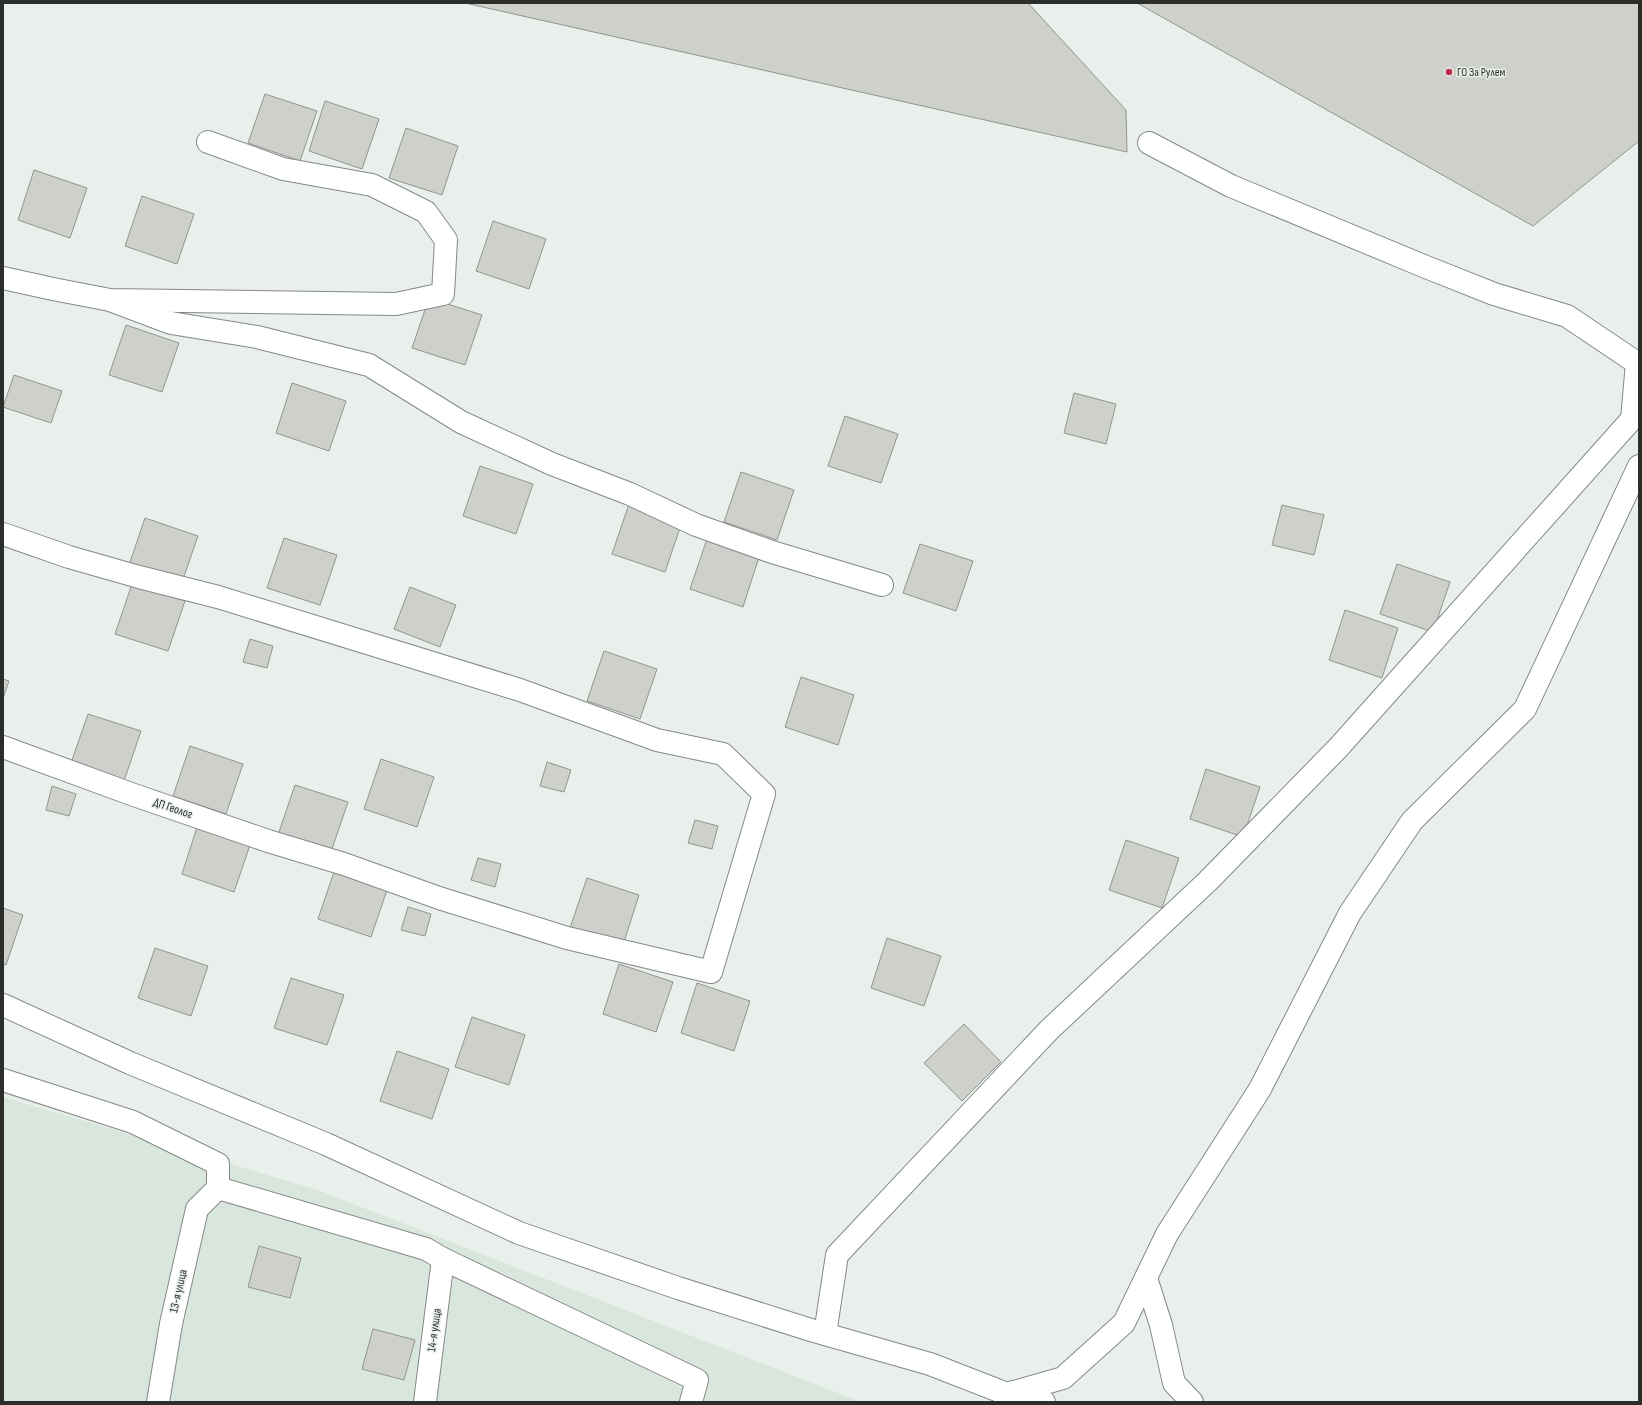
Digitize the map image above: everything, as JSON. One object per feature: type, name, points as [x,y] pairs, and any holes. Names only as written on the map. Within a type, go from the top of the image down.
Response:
[{"type":"street","points":[[110,300],[396,304],[443,294],[446,240],[426,212],[372,185],[283,169],[208,142]]},
{"type":"street","points":[[825,1334],[837,1255],[1049,1030],[1208,881],[1338,748],[1632,419],[1638,365],[1567,316],[1494,294],[1426,267],[1232,186],[1149,143]]},
{"type":"street","points":[[3,278],[110,300],[171,323],[256,337],[369,365],[461,422],[552,464],[630,494],[696,525],[772,552],[882,585]]},
{"type":"street","points":[[1008,1396],[1062,1378],[1124,1323],[1167,1234],[1260,1089],[1350,913],[1412,821],[1525,709],[1639,466]]},
{"type":"street","name":"ДП Геолог","points":[[3,534],[69,557],[139,578],[218,597],[520,690],[657,740],[723,754],[764,794],[711,972],[567,938],[439,898],[344,864],[260,838],[3,747]]},
{"type":"street","points":[[3,1005],[130,1064],[326,1144],[519,1233],[678,1288],[825,1334],[930,1364],[1008,1396],[1044,1402]]},
{"type":"street","points":[[3,1080],[133,1122],[218,1164],[218,1188],[426,1249],[696,1380],[691,1402]]},
{"type":"street","name":"13-я улица","points":[[158,1402],[170,1324],[197,1209],[218,1188]]},
{"type":"street","name":"14-я улица","points":[[424,1402],[444,1259]]},
{"type":"street","points":[[1146,1278],[1161,1325],[1174,1383],[1192,1402]]},
{"type":"shaded area","points":[[3,1097],[315,1189],[861,1402],[3,1402]]},
{"type":"building","points":[[465,3],[1028,3],[1126,110],[1127,152]]},
{"type":"building","name":"ГО За Рулем","points":[[1137,3],[1639,3],[1639,141],[1533,226]]},
{"type":"building","points":[[265,94],[317,111],[300,161],[248,143]]},
{"type":"building","points":[[325,101],[379,119],[362,169],[309,151]]},
{"type":"building","points":[[406,128],[458,146],[442,195],[389,178]]},
{"type":"building","points":[[34,170],[87,188],[70,238],[18,220]]},
{"type":"building","points":[[142,196],[194,214],[177,264],[125,246]]},
{"type":"building","points":[[493,221],[546,239],[529,289],[476,271]]},
{"type":"building","points":[[429,298],[482,315],[465,365],[412,348]]},
{"type":"building","points":[[126,325],[179,343],[162,392],[109,375]]},
{"type":"building","points":[[14,375],[62,391],[51,423],[3,407]]},
{"type":"building","points":[[292,383],[346,401],[329,451],[276,433]]},
{"type":"building","points":[[1074,393],[1116,404],[1106,444],[1064,433]]},
{"type":"building","points":[[845,416],[898,434],[881,483],[828,466]]},
{"type":"building","points":[[480,466],[533,484],[516,534],[463,516]]},
{"type":"building","points":[[741,472],[794,490],[777,540],[724,522]]},
{"type":"building","points":[[629,504],[682,522],[665,572],[612,554]]},
{"type":"building","points":[[1282,505],[1324,515],[1314,555],[1272,545]]},
{"type":"building","points":[[145,518],[198,536],[181,585],[128,568]]},
{"type":"building","points":[[284,538],[337,555],[320,605],[267,588]]},
{"type":"building","points":[[707,539],[759,557],[743,607],[690,589]]},
{"type":"building","points":[[920,544],[973,561],[956,611],[903,593]]},
{"type":"building","points":[[1397,564],[1450,582],[1433,632],[1380,614]]},
{"type":"building","points":[[132,584],[185,601],[168,651],[115,634]]},
{"type":"building","points":[[410,587],[456,605],[440,647],[394,629]]},
{"type":"building","points":[[1345,610],[1398,628],[1382,678],[1329,660]]},
{"type":"building","points":[[250,639],[273,646],[267,668],[243,662]]},
{"type":"building","points":[[604,651],[657,669],[640,719],[587,701]]},
{"type":"building","points":[[801,677],[854,695],[838,745],[785,727]]},
{"type":"building","points":[[3,679],[9,681],[3,698]]},
{"type":"building","points":[[88,714],[141,731],[124,781],[71,763]]},
{"type":"building","points":[[190,746],[243,764],[226,814],[173,796]]},
{"type":"building","points":[[381,759],[434,777],[417,827],[364,809]]},
{"type":"building","points":[[547,762],[571,770],[564,792],[540,786]]},
{"type":"building","points":[[1206,769],[1260,787],[1243,837],[1190,819]]},
{"type":"building","points":[[295,785],[348,802],[331,852],[278,835]]},
{"type":"building","points":[[52,786],[76,794],[69,816],[46,810]]},
{"type":"building","points":[[695,820],[718,826],[712,849],[688,843]]},
{"type":"building","points":[[198,824],[251,842],[234,892],[182,874]]},
{"type":"building","points":[[1126,840],[1179,858],[1162,908],[1109,890]]},
{"type":"building","points":[[478,858],[501,864],[495,887],[471,880]]},
{"type":"building","points":[[335,869],[388,887],[371,937],[318,919]]},
{"type":"building","points":[[587,878],[639,895],[623,945],[570,928]]},
{"type":"building","points":[[408,907],[431,914],[425,936],[401,930]]},
{"type":"building","points":[[3,908],[23,915],[6,965],[3,964]]},
{"type":"building","points":[[887,938],[941,956],[924,1006],[871,988]]},
{"type":"building","points":[[155,948],[208,966],[191,1016],[138,998]]},
{"type":"building","points":[[619,964],[673,982],[656,1032],[603,1014]]},
{"type":"building","points":[[291,978],[344,995],[327,1045],[274,1028]]},
{"type":"building","points":[[697,983],[750,1001],[734,1051],[681,1033]]},
{"type":"building","points":[[472,1017],[525,1035],[509,1085],[455,1067]]},
{"type":"building","points":[[964,1024],[1001,1062],[962,1101],[924,1063]]},
{"type":"building","points":[[397,1051],[449,1069],[432,1119],[380,1101]]},
{"type":"building","points":[[259,1246],[301,1258],[290,1298],[248,1287]]},
{"type":"building","points":[[373,1329],[415,1340],[404,1380],[362,1369]]},
{"type":"place","name":"ГО За Рулем","points":[[1449,72]]}]
